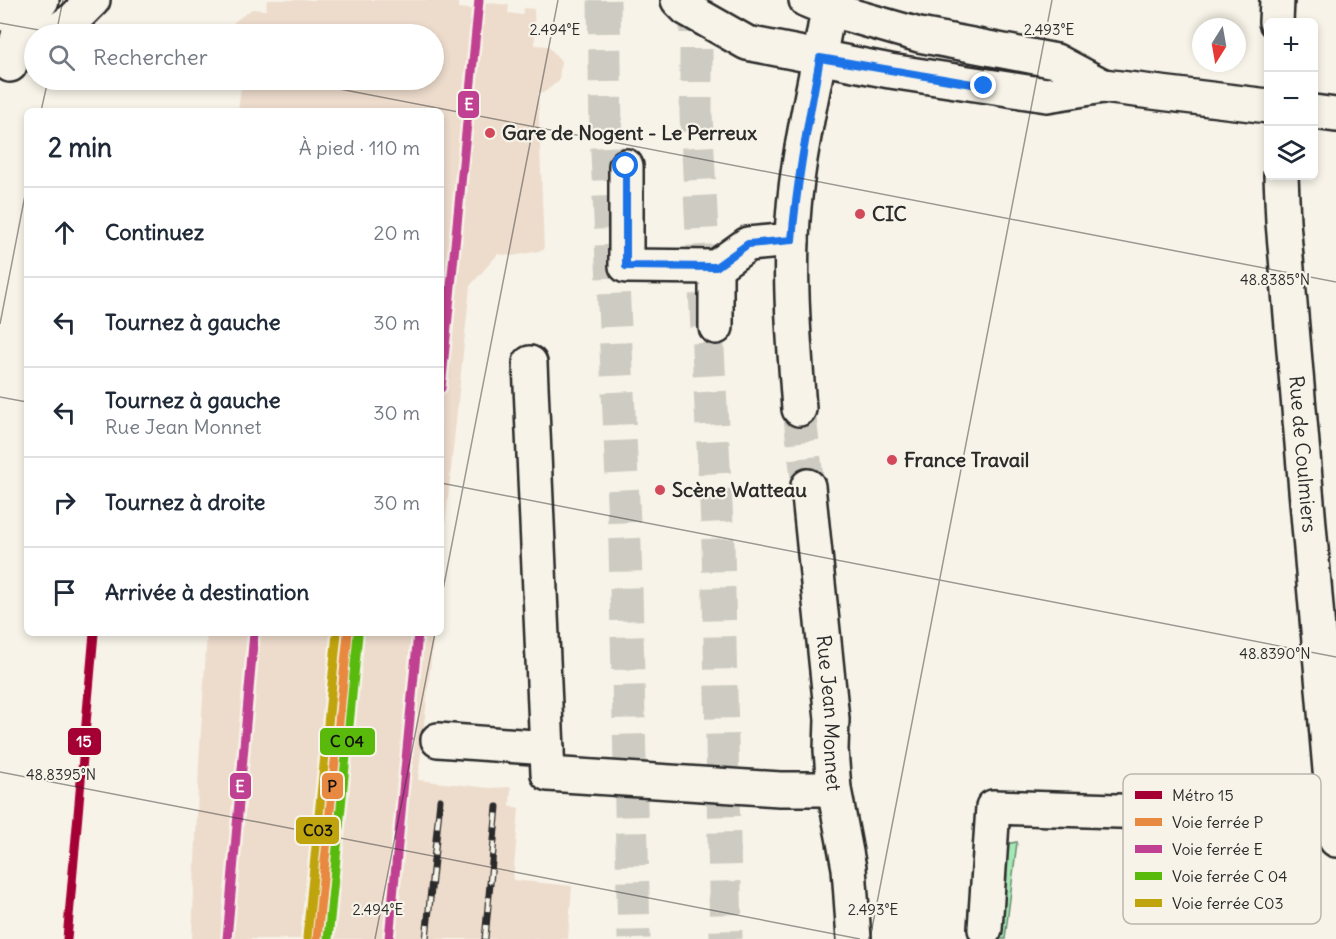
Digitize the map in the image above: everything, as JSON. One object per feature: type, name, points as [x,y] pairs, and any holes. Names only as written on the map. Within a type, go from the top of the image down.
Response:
[{"type":"street","points":[[0,14],[14,0]]},
{"type":"street","points":[[25,24],[42,0]]},
{"type":"street","points":[[67,24],[93,0]]},
{"type":"street","points":[[678,0],[695,14],[747,43],[820,58],[960,83],[1047,95],[1103,86],[1264,105]]},
{"type":"street","points":[[1276,18],[1277,0]]},
{"type":"street","points":[[800,410],[794,349],[792,240],[796,191],[820,58],[817,4],[919,35],[1056,62],[1103,86]]},
{"type":"street","points":[[15,60],[19,32],[24,25]]},
{"type":"street","points":[[1318,113],[1336,115]]},
{"type":"street","points":[[626,166],[626,266],[716,267],[748,244],[792,240]]},
{"type":"street","name":"Rue de Coulmiers","points":[[1281,180],[1335,829]]},
{"type":"street","points":[[716,267],[716,327]]},
{"type":"street","points":[[530,363],[548,774],[780,789],[834,789]]},
{"type":"street","name":"Rue Jean Monnet","points":[[808,486],[832,719],[831,750],[834,789],[849,868],[854,939]]},
{"type":"street","points":[[438,740],[547,748]]},
{"type":"street","points":[[985,929],[993,807],[1123,815]]},
{"type":"shaded area","name":"Gare de Nogent - Le Perreux","points":[[267,0],[458,0],[458,8],[479,10],[481,2],[509,5],[508,13],[522,15],[524,8],[534,9],[535,45],[548,46],[561,61],[559,81],[543,93],[538,93],[544,250],[512,256],[498,254],[470,286],[444,536],[444,108],[238,108],[241,90],[444,90],[444,24],[234,24],[252,9],[266,10]]},
{"type":"shaded area","points":[[207,636],[434,636],[418,780],[489,788],[511,787],[510,806],[519,808],[513,880],[572,886],[568,939],[192,939]]},
{"type":"green space","points":[[1017,842],[1005,939],[977,939],[989,847]]},
{"type":"tunnel","points":[[604,0],[606,131],[625,545],[634,939]]},
{"type":"tunnel","points":[[696,0],[696,114],[718,544],[726,939]]},
{"type":"tunnel","points":[[799,409],[808,486]]},
{"type":"railway","points":[[426,939],[440,800]]},
{"type":"railway","points":[[485,939],[497,807]]},
{"type":"metro line","name":"15","points":[[67,939],[94,636]]},
{"type":"rail line","name":"E","points":[[444,357],[479,0]]},
{"type":"rail line","name":"E","points":[[227,939],[254,636]]},
{"type":"rail line","name":"C03","points":[[307,938],[337,636]]},
{"type":"rail line","name":"P","points":[[317,939],[348,636]]},
{"type":"rail line","name":"E","points":[[389,939],[418,636]]},
{"type":"transit line","points":[[328,939],[358,636]]},
{"type":"place","name":"Gare de Nogent - Le Perreux","points":[[490,133]]},
{"type":"place","name":"CIC","points":[[860,214]]},
{"type":"place","name":"France Travail","points":[[892,460]]},
{"type":"place","name":"Scène Watteau","points":[[660,490]]},
{"type":"route","points":[[626,166],[626,266],[716,267],[748,244],[792,240],[796,191],[820,58],[984,86]]}]
